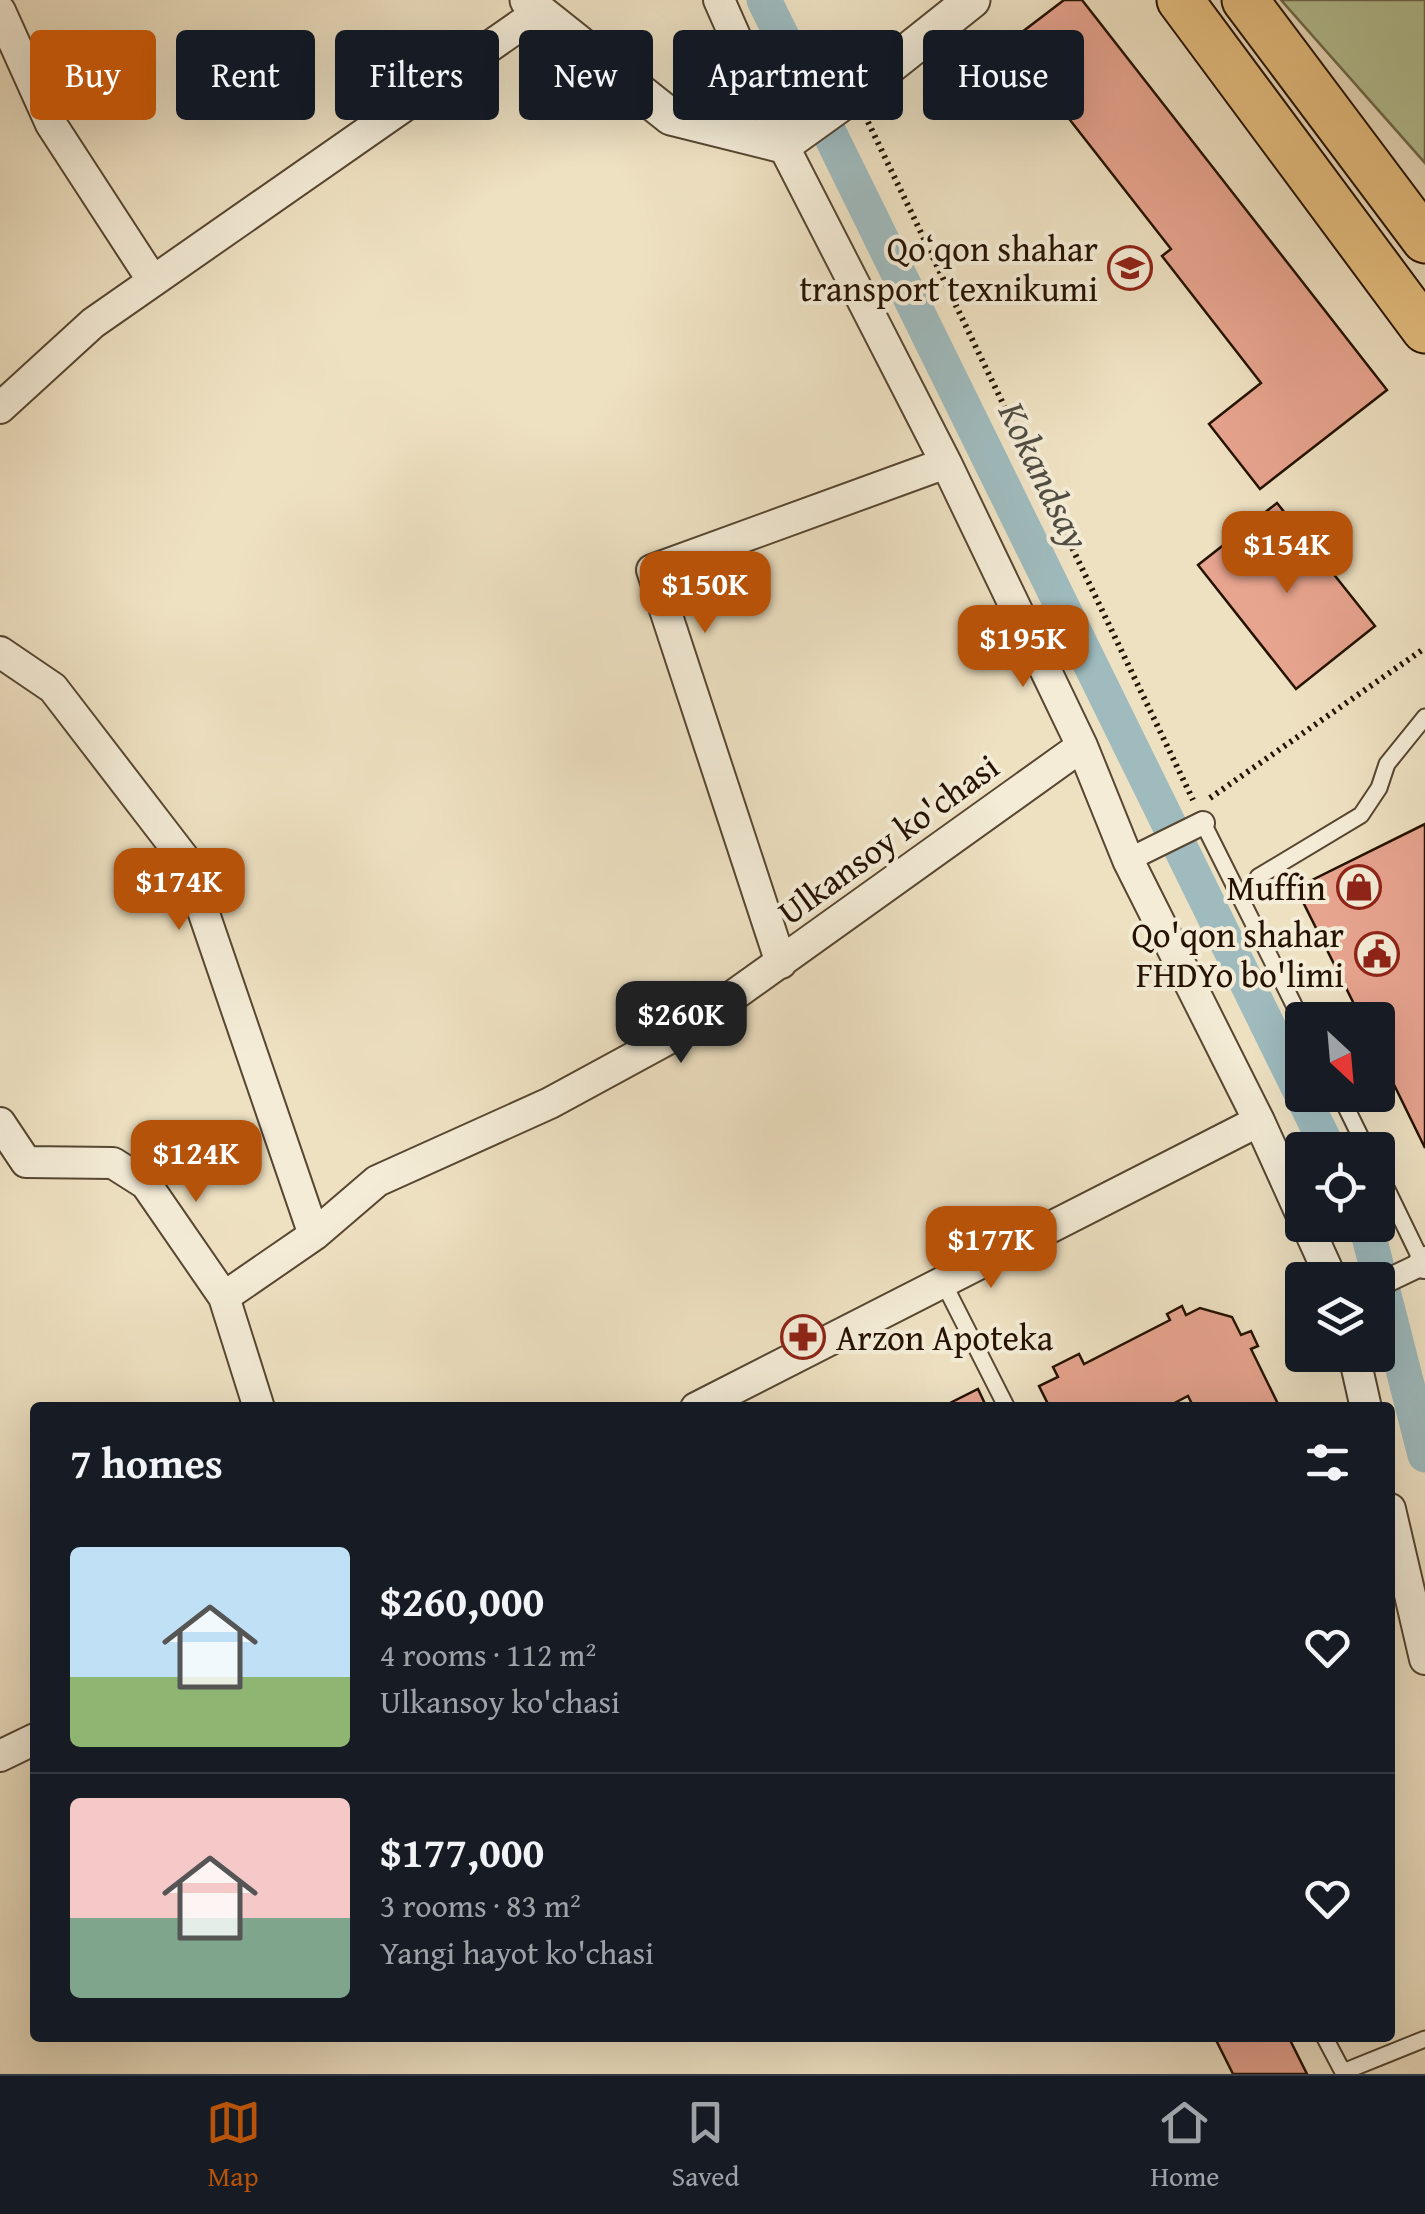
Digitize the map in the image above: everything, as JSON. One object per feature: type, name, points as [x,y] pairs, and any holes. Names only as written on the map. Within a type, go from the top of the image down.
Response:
[{"type":"main road","points":[[1180,0],[1425,330]]},
{"type":"main road","points":[[1245,0],[1425,240]]},
{"type":"street","points":[[8,0],[0,7],[51,124],[152,281]]},
{"type":"street","points":[[718,0],[783,145],[946,462],[1082,746],[1128,860],[1285,1178]]},
{"type":"street","points":[[903,55],[972,0]]},
{"type":"street","points":[[0,408],[93,323],[534,6],[671,117],[783,145],[818,120]]},
{"type":"street","points":[[781,962],[652,570],[946,462]]},
{"type":"street","points":[[0,652],[53,688],[186,861],[314,1235]]},
{"type":"street","name":"Ulkansoy ko'chasi","points":[[224,1297],[314,1235],[378,1181],[550,1103],[688,1028],[1082,746]]},
{"type":"street","points":[[1128,860],[1204,823]]},
{"type":"street","points":[[708,1402],[1260,1122]]},
{"type":"street","points":[[0,1123],[26,1162],[113,1163],[146,1184],[224,1297],[256,1402]]},
{"type":"street","points":[[1395,1276],[1424,1262]]},
{"type":"street","points":[[1358,1372],[1365,1402]]},
{"type":"street","points":[[1395,1530],[1425,1659]]},
{"type":"street","points":[[0,1756],[30,1741]]},
{"type":"lane","points":[[1258,878],[1361,815],[1379,788],[1387,764],[1425,717]]},
{"type":"lane","points":[[1204,823],[1293,1002]]},
{"type":"lane","points":[[1395,1204],[1425,1271]]},
{"type":"lane","points":[[943,1282],[1004,1402]]},
{"type":"lane","points":[[1327,2042],[1342,2072],[1425,2039]]},
{"type":"path","points":[[866,120],[1196,807],[1425,648]]},
{"type":"green space","points":[[1281,0],[1425,0],[1425,163]]},
{"type":"building","points":[[1064,0],[1082,0],[1387,390],[1260,489],[1209,424],[1261,383],[1162,256],[1171,249],[1070,120],[1084,120],[1084,30],[1025,30]]},
{"type":"building","points":[[1277,503],[1375,626],[1296,689],[1198,565]]},
{"type":"building","name":"Qo'qon shahar FHDYo bo'limi","points":[[1425,824],[1425,1148],[1395,1087],[1395,1002],[1353,1002],[1296,888]]},
{"type":"building","points":[[1182,1306],[1186,1315],[1200,1308],[1232,1317],[1241,1335],[1251,1331],[1258,1346],[1251,1349],[1277,1402],[1191,1402],[1188,1396],[1176,1402],[1047,1402],[1039,1386],[1058,1377],[1053,1367],[1079,1354],[1084,1364],[1170,1320],[1167,1314]]},
{"type":"building","points":[[978,1389],[984,1402],[952,1402]]},
{"type":"building","points":[[1217,2042],[1291,2042],[1307,2074],[1233,2074]]},
{"type":"waterway","name":"Kokandsay","points":[[764,0],[1320,1132]]},
{"type":"waterway","name":"Kokandsay","points":[[1370,1242],[1425,1455]]},
{"type":"place","name":"Qoʻqon shahar transport texnikumi","points":[[1130,268]]},
{"type":"place","name":"Muffin","points":[[1359,887]]},
{"type":"place","name":"Qo'qon shahar FHDYo bo'limi","points":[[1377,954]]},
{"type":"place","name":"Arzon Apoteka","points":[[803,1337]]}]
